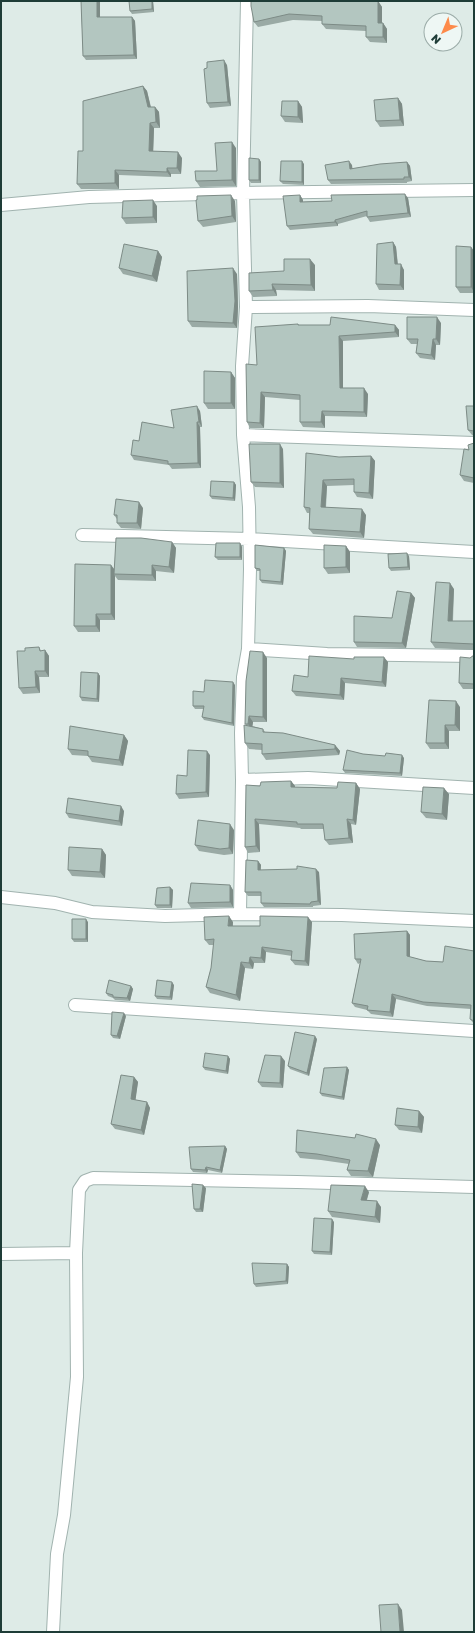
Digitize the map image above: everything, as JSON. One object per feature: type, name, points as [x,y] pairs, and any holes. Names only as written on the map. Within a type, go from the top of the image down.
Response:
[{"type":"street","points":[[240,914],[242,780],[241,733],[243,677],[248,649],[250,569],[249,507],[242,435],[242,366],[246,307],[243,193],[247,1]]},
{"type":"street","points":[[1,205],[89,197],[474,190]]},
{"type":"street","points":[[246,307],[368,306],[474,310]]},
{"type":"street","points":[[242,435],[474,443]]},
{"type":"street","points":[[82,535],[250,539],[474,552]]},
{"type":"street","points":[[248,649],[327,654],[474,656]]},
{"type":"street","points":[[242,780],[308,778],[474,788]]},
{"type":"street","points":[[1,897],[55,903],[92,912],[165,916],[240,914],[342,915],[474,921]]},
{"type":"street","points":[[75,1005],[474,1031]]},
{"type":"street","points":[[53,1632],[57,1554],[64,1515],[77,1377],[76,1253],[79,1190],[84,1182],[93,1178],[203,1179],[474,1187]]},
{"type":"street","points":[[1,1254],[76,1253]]},
{"type":"building","points":[[81,1],[97,1],[97,17],[132,17],[134,55],[83,56]]},
{"type":"building","points":[[129,1],[152,1],[152,9],[130,11]]},
{"type":"building","points":[[251,1],[378,1],[378,23],[383,23],[383,37],[366,37],[366,26],[322,24],[322,16],[289,14],[254,22]]},
{"type":"building","points":[[224,60],[228,102],[207,103],[204,69],[207,68],[207,62]]},
{"type":"building","points":[[143,86],[148,107],[155,107],[156,122],[150,123],[149,151],[178,152],[177,168],[167,168],[167,172],[115,170],[115,183],[77,184],[78,151],[83,151],[83,101]]},
{"type":"building","points":[[398,98],[400,120],[376,121],[374,100]]},
{"type":"building","points":[[282,101],[298,101],[298,117],[281,116]]},
{"type":"building","points":[[232,142],[232,180],[196,181],[195,171],[217,171],[215,143]]},
{"type":"building","points":[[249,158],[259,159],[259,180],[249,180]]},
{"type":"building","points":[[281,161],[302,161],[302,182],[280,181]]},
{"type":"building","points":[[349,161],[350,169],[380,164],[407,162],[409,177],[404,177],[404,179],[328,180],[325,165]]},
{"type":"building","points":[[405,194],[408,213],[367,217],[367,211],[335,220],[335,222],[287,226],[283,196],[300,195],[300,202],[332,201],[331,195]]},
{"type":"building","points":[[231,195],[232,216],[198,221],[197,196]]},
{"type":"building","points":[[153,200],[153,217],[122,218],[123,201]]},
{"type":"building","points":[[393,242],[395,264],[401,264],[400,285],[376,284],[377,244]]},
{"type":"building","points":[[124,244],[158,251],[152,276],[119,268]]},
{"type":"building","points":[[456,246],[471,247],[471,287],[456,287]]},
{"type":"building","points":[[284,259],[310,259],[311,285],[272,284],[273,290],[249,291],[249,273],[284,271]]},
{"type":"building","points":[[233,268],[235,301],[233,323],[188,321],[187,271]]},
{"type":"building","points":[[331,317],[395,325],[395,332],[339,336],[340,388],[364,388],[364,412],[322,411],[321,422],[300,422],[300,395],[261,392],[260,423],[247,422],[246,364],[257,365],[255,327],[298,324],[330,325]]},
{"type":"building","points":[[407,317],[437,317],[436,339],[433,339],[431,355],[416,353],[418,339],[407,339]]},
{"type":"building","points":[[204,371],[231,372],[231,403],[204,403]]},
{"type":"building","points":[[197,406],[199,422],[197,422],[198,463],[168,464],[168,461],[131,455],[133,440],[139,441],[142,422],[174,428],[171,410]]},
{"type":"building","points":[[466,406],[474,406],[474,431],[468,430]]},
{"type":"building","points":[[474,443],[474,478],[460,475],[464,449],[469,450],[468,445]]},
{"type":"building","points":[[249,444],[280,444],[280,483],[251,482]]},
{"type":"building","points":[[306,453],[339,457],[371,456],[369,493],[354,492],[354,479],[323,480],[321,507],[362,509],[360,532],[309,529],[310,508],[304,507]]},
{"type":"building","points":[[211,481],[234,482],[233,498],[210,496]]},
{"type":"building","points":[[116,499],[139,502],[137,523],[117,523],[117,515],[114,515]]},
{"type":"building","points":[[116,538],[141,538],[172,542],[169,567],[152,565],[152,575],[114,574]]},
{"type":"building","points":[[216,543],[240,543],[240,557],[215,557]]},
{"type":"building","points":[[255,545],[284,548],[281,582],[260,580],[260,569],[255,568]]},
{"type":"building","points":[[324,545],[346,546],[346,567],[324,568]]},
{"type":"building","points":[[407,553],[408,567],[389,568],[388,554]]},
{"type":"building","points":[[75,564],[111,565],[111,614],[96,614],[96,626],[74,626]]},
{"type":"building","points":[[436,582],[450,583],[448,621],[474,621],[474,644],[431,642]]},
{"type":"building","points":[[397,591],[411,593],[402,643],[354,642],[354,616],[392,618]]},
{"type":"building","points":[[39,647],[40,651],[45,650],[45,671],[35,671],[36,687],[19,688],[17,651],[25,651],[25,648]]},
{"type":"building","points":[[250,651],[263,652],[263,717],[249,716],[248,724],[245,724],[246,681]]},
{"type":"building","points":[[474,655],[474,684],[459,683],[460,657],[470,658]]},
{"type":"building","points":[[309,656],[354,659],[354,657],[384,657],[382,682],[341,678],[340,695],[292,691],[294,675],[308,677]]},
{"type":"building","points":[[81,672],[98,673],[97,699],[80,697]]},
{"type":"building","points":[[205,680],[233,682],[232,723],[202,717],[204,706],[193,706],[193,691],[204,692]]},
{"type":"building","points":[[429,700],[456,701],[455,725],[445,725],[445,743],[426,743]]},
{"type":"building","points":[[244,725],[263,729],[263,732],[283,733],[335,745],[335,749],[262,754],[262,744],[245,743]]},
{"type":"building","points":[[70,726],[124,735],[119,760],[88,756],[88,751],[68,749]]},
{"type":"building","points":[[188,750],[207,751],[206,792],[176,794],[177,775],[187,776]]},
{"type":"building","points":[[347,750],[363,754],[385,756],[386,753],[402,755],[400,773],[343,770]]},
{"type":"building","points":[[291,781],[291,787],[337,788],[338,782],[356,783],[353,820],[347,819],[349,838],[325,840],[323,824],[297,824],[297,822],[255,819],[256,846],[245,847],[246,785],[260,786],[261,782]]},
{"type":"building","points":[[423,787],[444,788],[442,814],[421,812]]},
{"type":"building","points":[[68,798],[121,806],[119,821],[66,813]]},
{"type":"building","points":[[198,820],[230,824],[229,848],[220,849],[195,845]]},
{"type":"building","points":[[69,847],[102,849],[100,872],[68,870]]},
{"type":"building","points":[[246,860],[258,861],[258,870],[297,869],[297,866],[316,869],[318,901],[311,902],[310,904],[261,903],[261,892],[245,892]]},
{"type":"building","points":[[191,883],[230,885],[230,902],[188,903]]},
{"type":"building","points":[[170,887],[170,905],[155,905],[157,888]]},
{"type":"building","points":[[229,916],[228,926],[260,926],[260,916],[308,917],[305,961],[291,960],[292,951],[262,947],[261,958],[250,957],[249,963],[241,962],[236,995],[206,987],[211,968],[214,939],[205,940],[204,917]]},
{"type":"building","points":[[72,919],[86,919],[86,939],[72,939]]},
{"type":"building","points":[[407,931],[407,956],[426,961],[443,962],[445,946],[474,951],[474,1021],[470,1019],[471,1005],[423,1002],[392,994],[390,1012],[367,1010],[368,1006],[352,1003],[361,959],[355,959],[354,934]]},
{"type":"building","points":[[109,980],[131,986],[127,998],[113,997],[113,995],[106,993]]},
{"type":"building","points":[[157,980],[172,982],[170,997],[155,996]]},
{"type":"building","points":[[112,1012],[124,1013],[117,1036],[111,1035]]},
{"type":"building","points":[[295,1032],[315,1036],[307,1073],[288,1066]]},
{"type":"building","points":[[205,1053],[228,1056],[226,1071],[203,1067]]},
{"type":"building","points":[[265,1055],[281,1056],[280,1083],[258,1082]]},
{"type":"building","points":[[347,1067],[342,1097],[320,1093],[324,1068]]},
{"type":"building","points":[[121,1075],[134,1077],[131,1099],[147,1102],[141,1130],[111,1124]]},
{"type":"building","points":[[397,1108],[419,1111],[418,1127],[395,1125]]},
{"type":"building","points":[[297,1130],[355,1138],[356,1134],[376,1139],[368,1171],[347,1170],[350,1160],[296,1152]]},
{"type":"building","points":[[225,1146],[220,1170],[206,1167],[205,1170],[191,1169],[189,1147]]},
{"type":"building","points":[[192,1184],[203,1185],[200,1209],[194,1209]]},
{"type":"building","points":[[331,1185],[365,1186],[361,1200],[377,1201],[375,1217],[328,1211]]},
{"type":"building","points":[[314,1218],[332,1219],[330,1252],[312,1251]]},
{"type":"building","points":[[252,1263],[287,1264],[286,1281],[254,1284]]},
{"type":"building","points":[[398,1604],[400,1632],[381,1632],[379,1605]]}]
